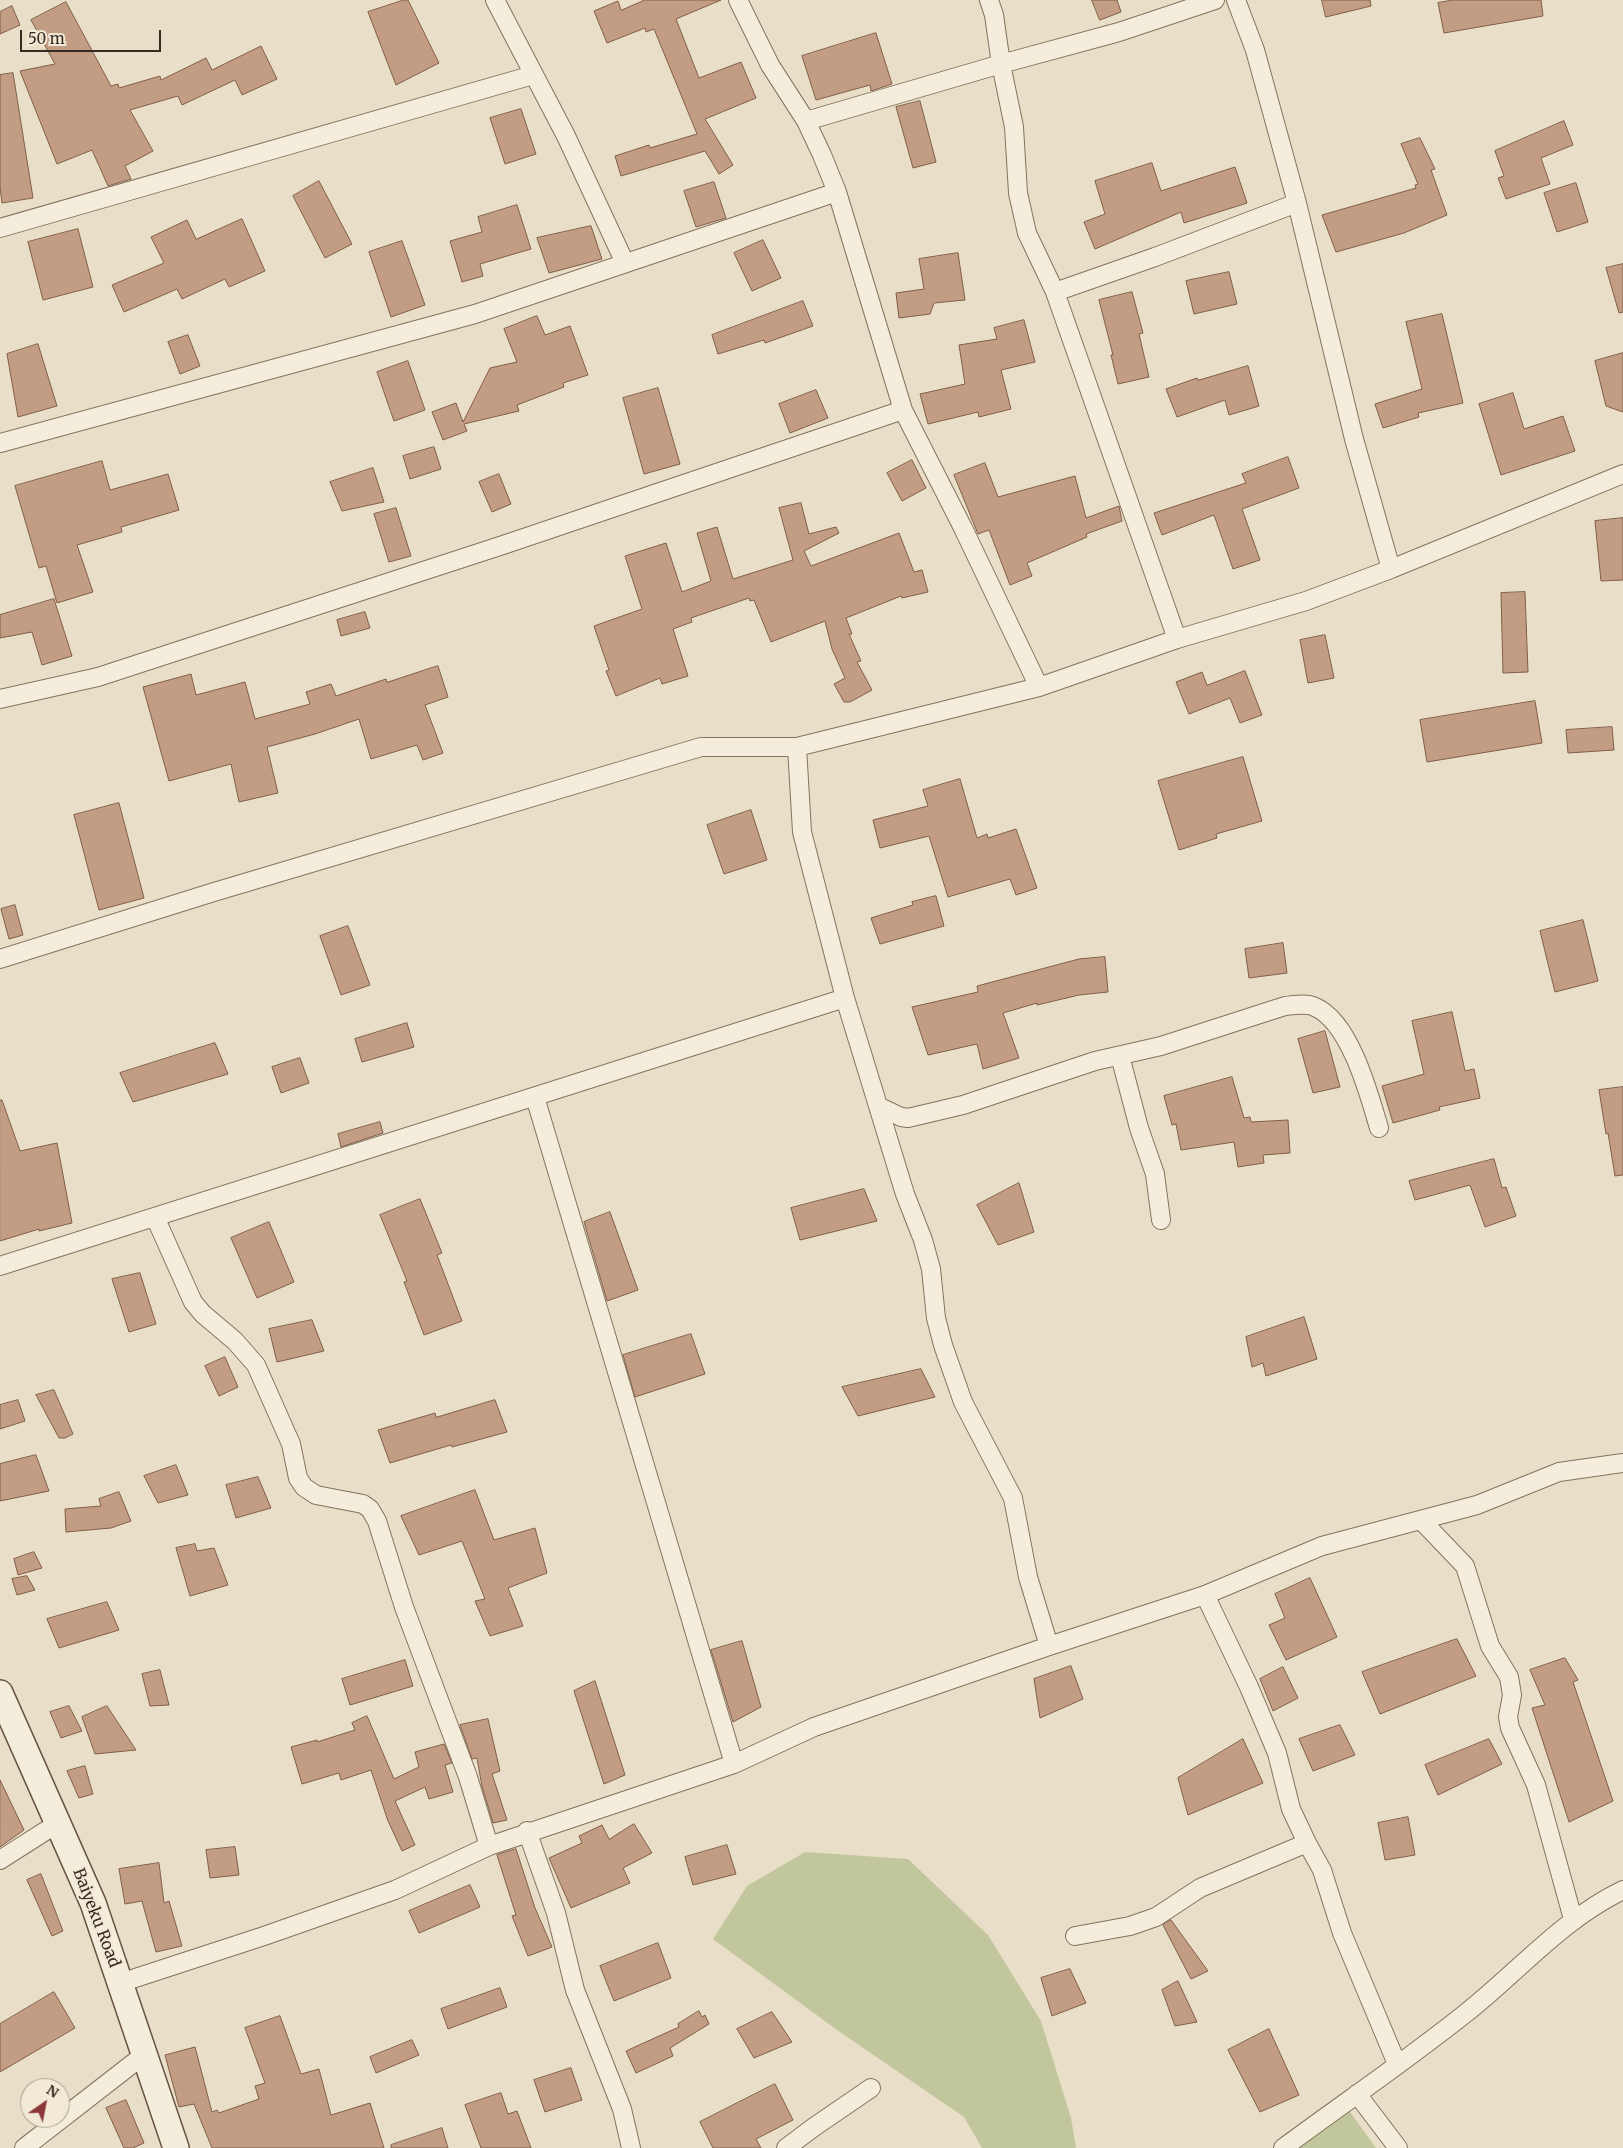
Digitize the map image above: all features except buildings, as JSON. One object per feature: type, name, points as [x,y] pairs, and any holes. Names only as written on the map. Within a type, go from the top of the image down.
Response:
[{"type":"main road","name":"Baiyeku Road","points":[[0,1693],[93,1903],[176,2148]]},
{"type":"street","points":[[495,0],[566,136],[625,263]]},
{"type":"street","points":[[738,0],[770,65],[806,121],[837,192],[903,410],[963,528],[1039,686]]},
{"type":"street","points":[[990,0],[1014,127],[1018,193],[1027,233],[1055,292],[1177,639]]},
{"type":"street","points":[[806,121],[1119,32],[1215,0]]},
{"type":"street","points":[[1236,0],[1255,50],[1297,203],[1354,439],[1391,569]]},
{"type":"street","points":[[0,228],[533,75]]},
{"type":"street","points":[[0,443],[475,314],[837,192]]},
{"type":"street","points":[[1055,292],[1155,257],[1297,203]]},
{"type":"street","points":[[0,699],[98,677],[502,545],[903,410]]},
{"type":"street","points":[[0,959],[214,892],[701,747],[797,747],[1039,686],[1177,639],[1306,601],[1391,569],[1623,474]]},
{"type":"street","points":[[797,747],[802,832],[845,998],[905,1194],[923,1240],[931,1269],[936,1318],[943,1345],[963,1402],[1013,1498],[1028,1577],[1049,1646]]},
{"type":"street","points":[[0,1266],[845,998]]},
{"type":"street","points":[[878,1106],[901,1117],[908,1118],[962,1104],[1095,1062],[1161,1046],[1284,1006],[1301,1004],[1313,1006],[1335,1021],[1365,1082],[1378,1128]]},
{"type":"street","points":[[1120,1056],[1139,1128],[1155,1174],[1161,1220]]},
{"type":"street","points":[[535,1097],[734,1764]]},
{"type":"street","points":[[155,1217],[193,1302],[203,1314],[235,1341],[256,1366],[291,1444],[298,1478],[304,1487],[316,1495],[363,1504],[370,1509],[377,1521],[404,1607],[468,1777],[489,1846]]},
{"type":"street","points":[[120,1983],[264,1936],[395,1890],[489,1846],[527,1831],[734,1764],[814,1727],[1049,1646],[1205,1595],[1322,1546],[1477,1505],[1559,1472],[1623,1463]]},
{"type":"street","points":[[1422,1521],[1465,1566],[1490,1646],[1509,1677],[1512,1695],[1508,1717],[1510,1728],[1536,1786],[1574,1919]]},
{"type":"street","points":[[1205,1595],[1249,1687],[1277,1753],[1291,1809],[1322,1870],[1342,1933],[1397,2064]]},
{"type":"street","points":[[0,1860],[58,1823]]},
{"type":"street","points":[[527,1831],[556,1912],[575,1990],[622,2109],[631,2148]]},
{"type":"street","points":[[1075,1936],[1130,1926],[1156,1917],[1200,1888],[1307,1843]]},
{"type":"street","points":[[1283,2148],[1467,2012],[1574,1919],[1598,1902],[1623,1890]]},
{"type":"street","points":[[24,2148],[145,2054]]},
{"type":"street","points":[[786,2148],[871,2088]]},
{"type":"street","points":[[1357,2094],[1398,2148]]},
{"type":"green space","points":[[805,1852],[908,1859],[988,1935],[1041,2021],[1071,2118],[1076,2148],[982,2148],[964,2117],[837,2030],[713,1939],[747,1886]]},
{"type":"green space","points":[[1345,2105],[1376,2148],[1289,2148]]}]
